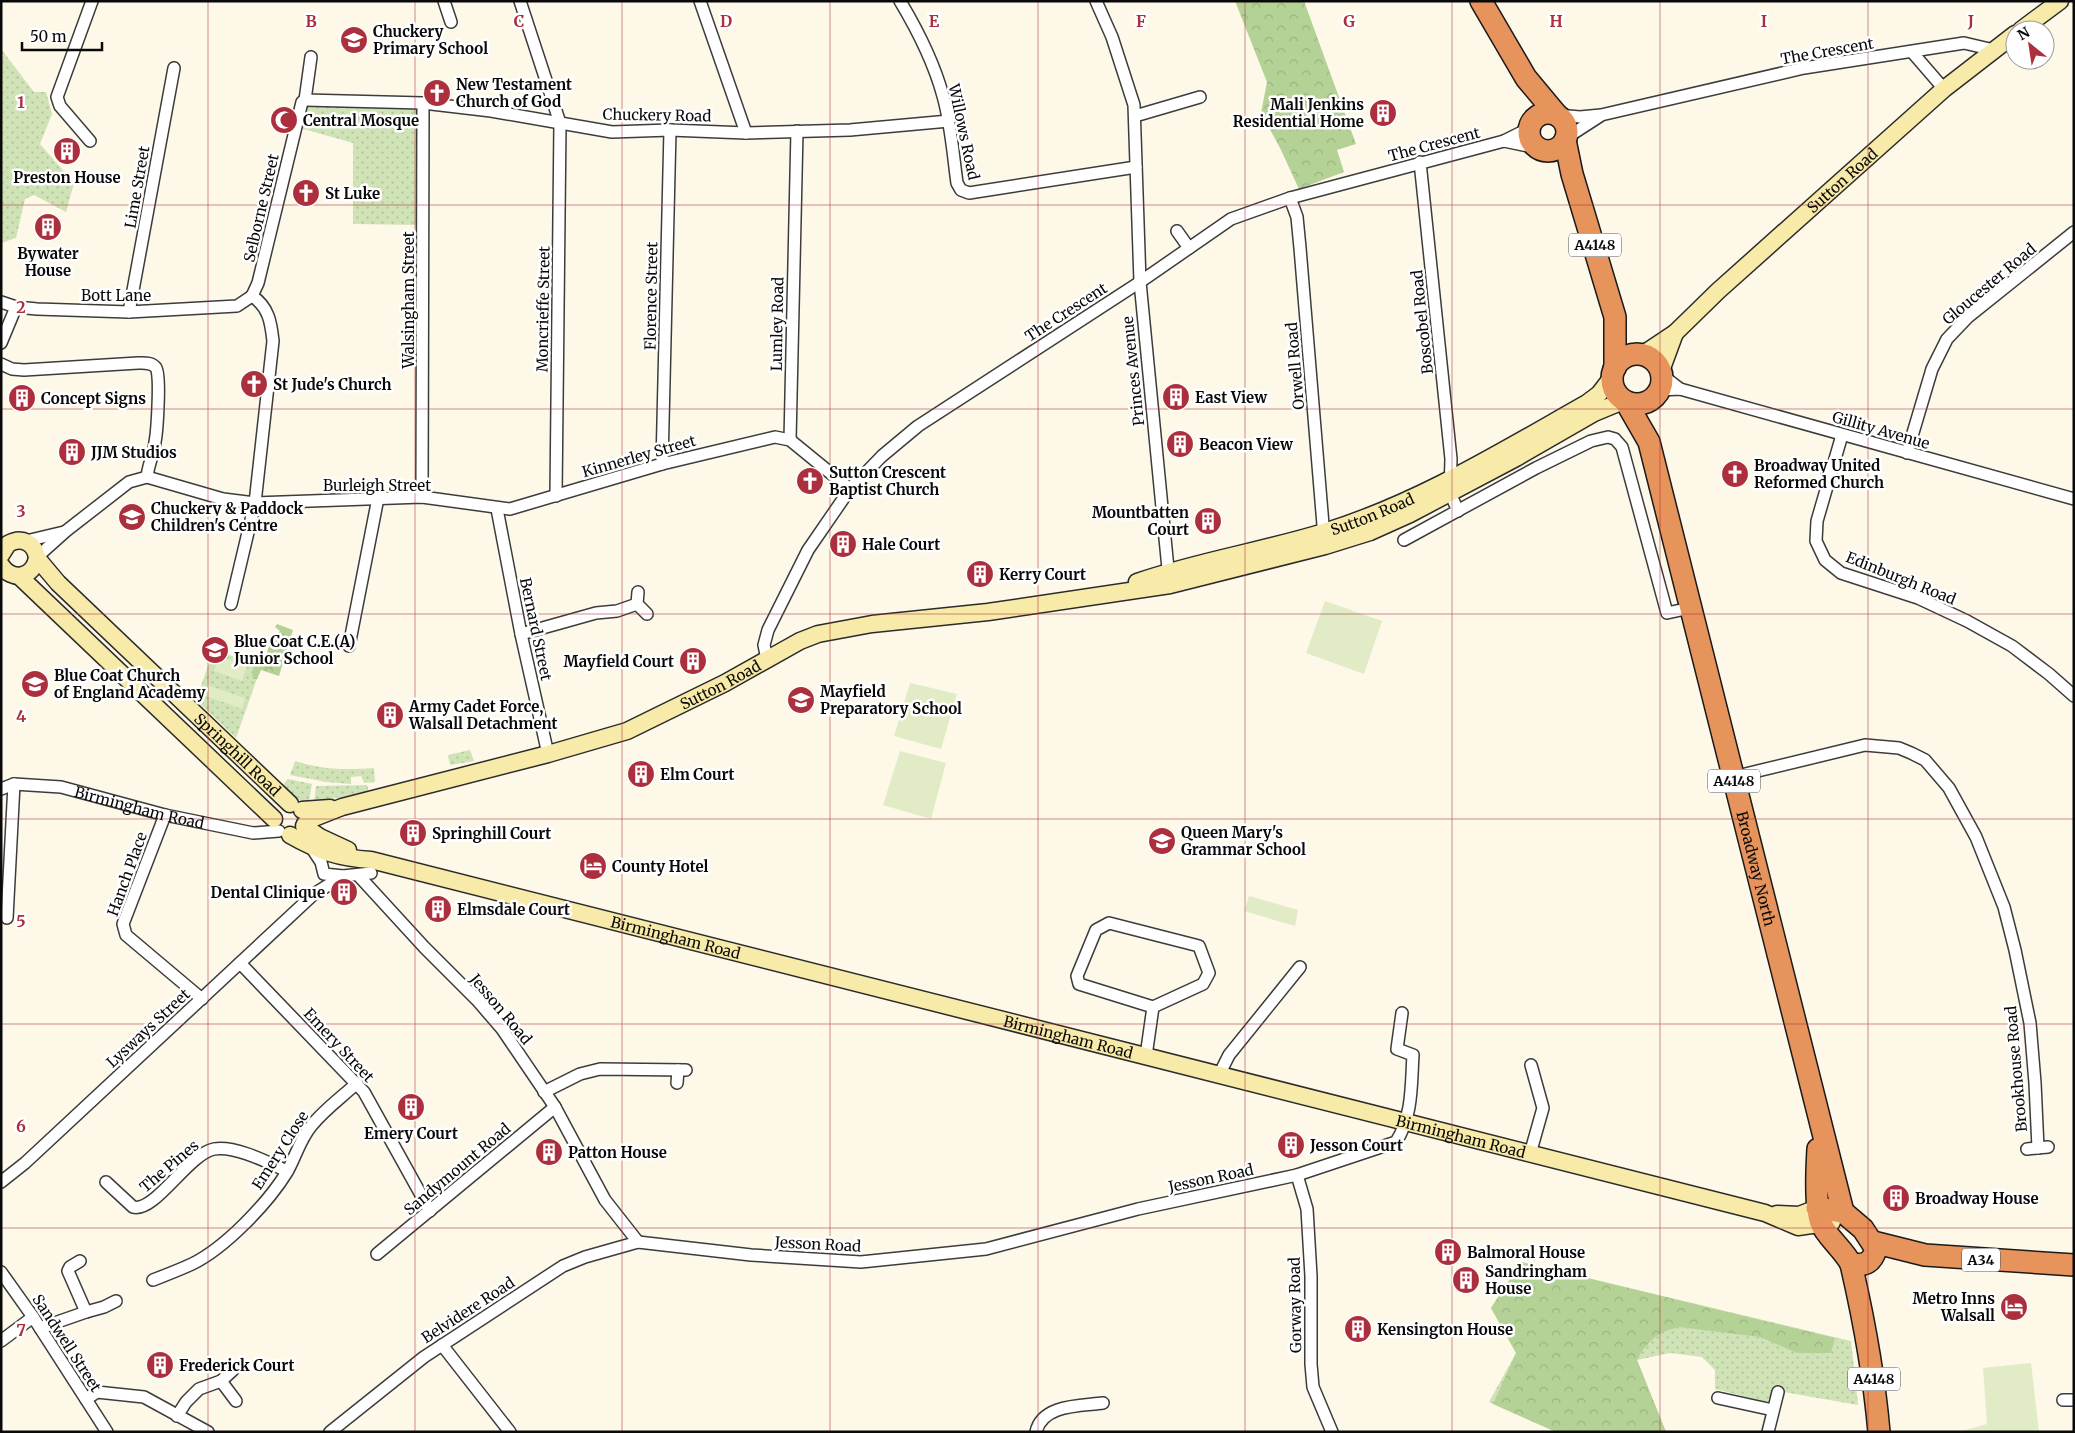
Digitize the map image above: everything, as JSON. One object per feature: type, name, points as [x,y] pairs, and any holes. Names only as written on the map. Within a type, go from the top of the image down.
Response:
[{"type":"highway","points":[[1481,1],[1526,78],[1556,115],[1565,122],[1567,128],[1554,145],[1530,138],[1526,78]]},
{"type":"highway","points":[[1530,127],[1540,115],[1548,113],[1556,115]]},
{"type":"highway","name":"A4148","points":[[1554,145],[1572,174],[1615,317],[1641,354],[1654,360],[1664,384]]},
{"type":"highway","name":"A4148","points":[[1615,317],[1613,387],[1625,401]]},
{"type":"highway","points":[[1613,372],[1626,357],[1641,354]]},
{"type":"highway","points":[[1625,401],[1638,405],[1650,401],[1664,384]]},
{"type":"highway","name":"Broadway North","points":[[1649,442],[1664,384]]},
{"type":"highway","name":"Broadway North","points":[[1625,401],[1649,442],[1843,1212]]},
{"type":"highway","name":"Broadway North","points":[[1819,1121],[1819,1216]]},
{"type":"highway","points":[[1819,1216],[1843,1212],[1863,1229],[1863,1254]]},
{"type":"highway","points":[[1819,1216],[1863,1254]]},
{"type":"highway","name":"A4148","points":[[1863,1254],[1865,1326],[1875,1387],[1879,1432]]},
{"type":"highway","name":"A34","points":[[1863,1254],[1925,1255],[2074,1266]]},
{"type":"street","points":[[90,140],[60,106],[57,97],[92,1]]},
{"type":"street","points":[[444,1],[451,22]]},
{"type":"street","name":"Moncrieffe Street","points":[[520,1],[560,123],[556,496]]},
{"type":"street","points":[[700,1],[746,133]]},
{"type":"street","name":"Willows Road","points":[[900,1],[925,48],[943,95],[949,121],[957,183],[961,190],[969,194],[1136,167]]},
{"type":"street","name":"Princes Avenue","points":[[1096,1],[1112,37],[1134,105],[1140,282],[1169,578]]},
{"type":"street","points":[[2034,20],[2060,1]]},
{"type":"street","name":"Sutton Road","points":[[1641,354],[1675,333],[1718,291],[1944,89],[2005,42]]},
{"type":"street","name":"The Crescent","points":[[1556,115],[1580,117],[1601,115],[1804,68],[1964,43],[1994,50]]},
{"type":"street","points":[[1912,52],[1944,89]]},
{"type":"street","name":"Selborne Street","points":[[252,296],[258,283],[302,102],[305,100],[307,65]]},
{"type":"street","name":"Lime Street","points":[[130,312],[174,68]]},
{"type":"street","points":[[1135,116],[1200,98]]},
{"type":"street","name":"Chuckery Road","points":[[305,100],[423,103],[491,111],[612,132],[670,130],[746,133],[850,130],[949,121]]},
{"type":"street","name":"Walsingham Street","points":[[422,497],[423,103]]},
{"type":"street","name":"The Crescent","points":[[1504,141],[1554,145],[1601,115]]},
{"type":"street","name":"The Crescent","points":[[768,659],[764,645],[768,630],[808,550],[850,489],[882,456],[918,426],[1140,282],[1231,219],[1290,198],[1504,141],[1530,127]]},
{"type":"street","name":"Florence Street","points":[[662,464],[670,130]]},
{"type":"street","name":"Lumley Road","points":[[790,440],[797,131]]},
{"type":"street","name":"Boscobel Road","points":[[1420,162],[1451,459],[1450,486]]},
{"type":"street","name":"Orwell Road","points":[[1290,198],[1297,217],[1324,539]]},
{"type":"street","points":[[1177,231],[1189,248]]},
{"type":"street","name":"Gloucester Road","points":[[1907,453],[1932,370],[1947,339],[1968,317],[2074,232]]},
{"type":"street","points":[[231,604],[255,503],[272,341],[272,322],[267,310],[259,300],[252,296]]},
{"type":"street","name":"Bott Lane","points":[[1,302],[16,307],[37,310],[130,312],[237,306],[252,296]]},
{"type":"street","points":[[1,343],[16,307]]},
{"type":"street","name":"Sutton Road","points":[[1664,384],[1675,333]]},
{"type":"street","points":[[1,364],[12,369],[24,370],[138,362],[151,364],[156,367],[158,373],[156,442],[147,477],[130,482],[66,532],[37,558],[32,571],[19,576]]},
{"type":"street","name":"Sutton Road","points":[[1450,486],[1587,403],[1599,394],[1613,372]]},
{"type":"street","name":"Gillity Avenue","points":[[1664,384],[2074,500]]},
{"type":"street","name":"Sutton Road","points":[[300,816],[548,754],[627,731],[725,683],[800,641],[836,629],[988,612],[1104,594],[1324,539],[1411,498],[1450,486],[1594,413],[1625,401]]},
{"type":"street","name":"Edinburgh Road","points":[[1842,435],[1817,521],[1816,541],[1825,560],[1842,573],[1918,598],[1990,633],[2012,646],[2074,696]]},
{"type":"street","name":"Kinnerley Street","points":[[498,509],[510,509],[662,464],[775,437],[790,440]]},
{"type":"street","points":[[1404,540],[1591,441],[1608,437],[1615,439],[1622,446],[1668,613],[1690,608]]},
{"type":"street","points":[[790,440],[850,489]]},
{"type":"street","name":"Burleigh Street","points":[[147,477],[223,499],[255,503],[422,497],[498,509]]},
{"type":"street","points":[[1450,486],[1458,511]]},
{"type":"street","points":[[349,646],[378,498]]},
{"type":"street","name":"Bernard Street","points":[[498,509],[521,634],[548,754]]},
{"type":"street","points":[[1,555],[5,546],[14,539],[66,532]]},
{"type":"street","name":"Springhill Road","points":[[14,539],[34,548],[37,558],[58,583],[300,816]]},
{"type":"street","name":"Springhill Road","points":[[1,565],[8,573],[19,576],[281,829]]},
{"type":"street","points":[[638,592],[637,604],[647,614]]},
{"type":"street","points":[[521,634],[596,613],[617,611],[637,604]]},
{"type":"street","name":"Brookhouse Road","points":[[1733,777],[1865,745],[1899,748],[1925,760],[1949,788],[1976,837],[2004,908],[2015,950],[2030,1023],[2035,1083],[2037,1148]]},
{"type":"street","points":[[7,918],[14,784]]},
{"type":"street","name":"Birmingham Road","points":[[1,789],[14,784],[61,786],[165,815],[253,833],[281,829],[311,847],[371,866],[1146,1056],[1765,1214],[1819,1216]]},
{"type":"street","points":[[280,808],[300,816],[299,833],[281,829],[280,808]]},
{"type":"street","name":"Hanch Place","points":[[165,815],[123,924],[123,929],[126,935],[202,999]]},
{"type":"street","name":"Birmingham Road","points":[[300,816],[320,837],[371,866]]},
{"type":"street","points":[[311,847],[321,862],[324,874]]},
{"type":"street","name":"Lysways Street","points":[[314,894],[324,874],[358,875],[371,866]]},
{"type":"street","name":"Jesson Road","points":[[371,866],[377,896]]},
{"type":"street","name":"Jesson Road","points":[[358,875],[483,1007],[524,1059],[555,1107],[605,1200],[638,1242],[751,1255],[861,1262],[922,1257],[986,1249],[1138,1209],[1297,1175],[1396,1142],[1406,1122],[1412,1095],[1413,1055],[1397,1049],[1402,1013]]},
{"type":"street","name":"Lysways Street","points":[[1,1182],[25,1163],[314,894],[343,876]]},
{"type":"street","points":[[1109,923],[1199,946],[1209,973],[1204,984],[1153,1007],[1079,984],[1077,976],[1096,930],[1100,926],[1109,923]]},
{"type":"street","name":"Emery Street","points":[[240,963],[364,1092],[430,1211]]},
{"type":"street","points":[[1219,1075],[1229,1055],[1300,967]]},
{"type":"street","points":[[1146,1056],[1153,1007]]},
{"type":"street","points":[[1530,1064],[1543,1108],[1530,1154]]},
{"type":"street","points":[[544,1092],[580,1074],[600,1069],[682,1070],[677,1083]]},
{"type":"street","name":"Emery Close","points":[[153,1280],[193,1264],[214,1249],[259,1208],[288,1171],[310,1126],[357,1083]]},
{"type":"street","name":"Sandymount Road","points":[[377,1254],[555,1107]]},
{"type":"street","name":"The Pines","points":[[106,1182],[132,1207],[138,1208],[146,1205],[183,1170],[214,1149],[242,1152],[288,1171]]},
{"type":"street","name":"Gorway Road","points":[[1297,1175],[1307,1209],[1311,1276],[1311,1364],[1313,1387],[1332,1432]]},
{"type":"street","name":"Belvidere Road","points":[[330,1432],[442,1345],[563,1266],[585,1257],[638,1242]]},
{"type":"street","points":[[80,1261],[70,1267],[68,1271],[86,1312]]},
{"type":"street","name":"Sandwell Street","points":[[1,1272],[33,1317],[107,1432]]},
{"type":"street","points":[[40,1328],[104,1307],[116,1301]]},
{"type":"street","points":[[1,1341],[33,1317]]},
{"type":"street","points":[[442,1345],[510,1432]]},
{"type":"street","points":[[176,1416],[199,1389],[221,1381],[234,1370]]},
{"type":"street","points":[[221,1381],[236,1400]]},
{"type":"street","points":[[86,1399],[98,1392],[144,1398],[208,1432]]},
{"type":"street","points":[[1768,1432],[1778,1392]]},
{"type":"street","points":[[1718,1398],[1773,1410]]},
{"type":"street","points":[[1036,1432],[1037,1426],[1045,1416],[1055,1410],[1104,1403]]},
{"type":"street","points":[[1089,1405],[1090,1417]]},
{"type":"green space","points":[[1235,1],[1304,1],[1356,144],[1337,150],[1344,172],[1299,189],[1261,113],[1267,82]]},
{"type":"green space","points":[[1,49],[34,92],[46,92],[52,114],[40,144],[74,183],[66,212],[34,195],[25,199],[16,238],[1,243]]},
{"type":"green space","points":[[304,105],[419,105],[420,225],[353,224],[353,143],[300,128]]},
{"type":"green space","points":[[1325,601],[1382,621],[1364,674],[1306,653]]},
{"type":"green space","points":[[277,624],[293,630],[279,676],[261,670],[257,679],[253,679],[253,666],[269,656],[267,652],[271,640],[280,631],[275,627]]},
{"type":"green space","points":[[214,649],[253,664],[260,670],[236,738],[196,700]]},
{"type":"green space","points":[[219,656],[247,666],[242,681],[214,671]]},
{"type":"green space","points":[[910,683],[957,694],[941,749],[894,736]]},
{"type":"green space","points":[[207,685],[245,698],[242,709],[203,695]]},
{"type":"green space","points":[[470,750],[474,761],[450,765],[448,755]]},
{"type":"green space","points":[[900,751],[946,763],[931,819],[883,805]]},
{"type":"green space","points":[[295,761],[334,769],[374,768],[375,782],[364,783],[361,776],[351,777],[351,784],[326,782],[290,775]]},
{"type":"green space","points":[[288,779],[312,784],[309,801],[297,799],[281,787]]},
{"type":"green space","points":[[367,785],[369,792],[314,802],[316,786]]},
{"type":"green space","points":[[1249,896],[1298,910],[1295,926],[1244,911]]},
{"type":"green space","points":[[1521,1262],[1851,1341],[1858,1405],[1773,1390],[1767,1402],[1715,1389],[1715,1370],[1702,1357],[1670,1353],[1637,1360],[1666,1432],[1556,1432],[1489,1402],[1516,1353],[1491,1308]]},
{"type":"green space","points":[[1521,1262],[1835,1338],[1831,1353],[1797,1353],[1760,1337],[1679,1327],[1671,1329],[1654,1338],[1637,1360],[1666,1432],[1556,1432],[1493,1404],[1516,1353],[1491,1308]]},
{"type":"green space","points":[[2031,1363],[2039,1432],[1959,1432],[1987,1424],[1983,1368]]},
{"type":"place","name":"Chuckery Primary School","points":[[354,40]]},
{"type":"place","name":"New Testament Church of God","points":[[437,93]]},
{"type":"place","name":"Mali Jenkins Residential Home","points":[[1383,113]]},
{"type":"place","name":"Central Mosque","points":[[284,120]]},
{"type":"place","name":"Preston House","points":[[67,151]]},
{"type":"place","name":"St Luke","points":[[306,193]]},
{"type":"place","name":"Bywater House","points":[[48,227]]},
{"type":"place","name":"St Jude's Church","points":[[254,384]]},
{"type":"place","name":"East View","points":[[1176,397]]},
{"type":"place","name":"Concept Signs","points":[[22,398]]},
{"type":"place","name":"Beacon View","points":[[1180,444]]},
{"type":"place","name":"JJM Studios","points":[[72,452]]},
{"type":"place","name":"Broadway United Reformed Church","points":[[1735,474]]},
{"type":"place","name":"Sutton Crescent Baptist Church","points":[[810,481]]},
{"type":"place","name":"Chuckery & Paddock Children's Centre","points":[[132,517]]},
{"type":"place","name":"Mountbatten Court","points":[[1208,521]]},
{"type":"place","name":"Hale Court","points":[[843,544]]},
{"type":"place","name":"Kerry Court","points":[[980,574]]},
{"type":"place","name":"Blue Coat C.E.(A) Junior School","points":[[215,650]]},
{"type":"place","name":"Mayfield Court","points":[[693,661]]},
{"type":"place","name":"Blue Coat Church of England Academy","points":[[35,684]]},
{"type":"place","name":"Mayfield Preparatory School","points":[[801,700]]},
{"type":"place","name":"Army Cadet Force, Walsall Detachment","points":[[390,715]]},
{"type":"place","name":"Elm Court","points":[[641,774]]},
{"type":"place","name":"Springhill Court","points":[[413,833]]},
{"type":"place","name":"Queen Mary's Grammar School","points":[[1162,841]]},
{"type":"place","name":"County Hotel","points":[[593,866]]},
{"type":"place","name":"Dental Clinique","points":[[344,892]]},
{"type":"place","name":"Elmsdale Court","points":[[438,909]]},
{"type":"place","name":"Emery Court","points":[[411,1107]]},
{"type":"place","name":"Jesson Court","points":[[1291,1145]]},
{"type":"place","name":"Patton House","points":[[549,1152]]},
{"type":"place","name":"Broadway House","points":[[1896,1198]]},
{"type":"place","name":"Balmoral House","points":[[1448,1252]]},
{"type":"place","name":"Sandringham House","points":[[1466,1280]]},
{"type":"place","name":"Metro Inns Walsall","points":[[2014,1307]]},
{"type":"place","name":"Kensington House","points":[[1358,1329]]},
{"type":"place","name":"Frederick Court","points":[[160,1365]]}]
